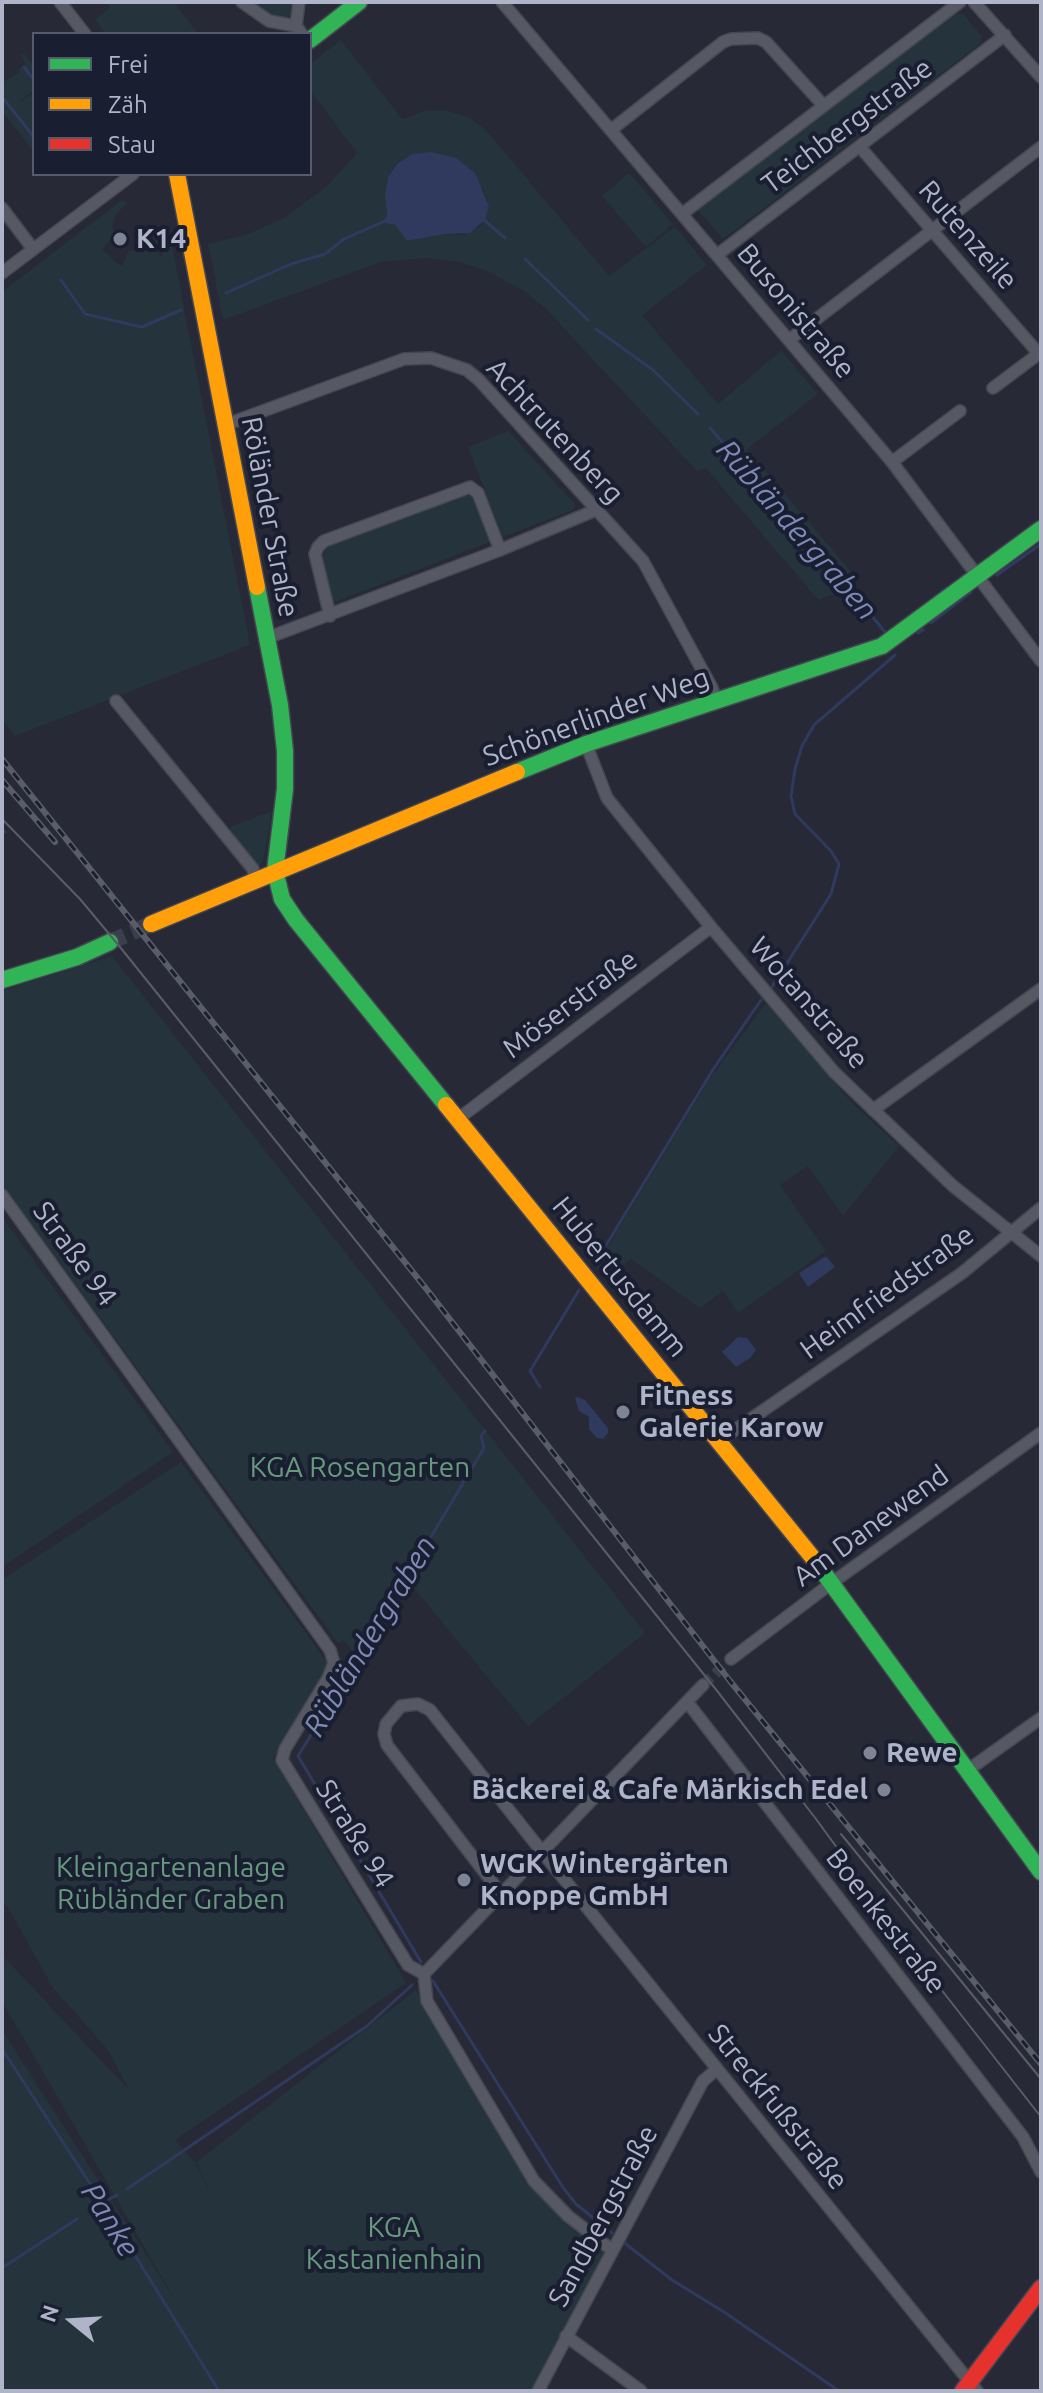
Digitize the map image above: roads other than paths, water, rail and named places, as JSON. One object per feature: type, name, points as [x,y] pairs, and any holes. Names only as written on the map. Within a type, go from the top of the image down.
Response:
[{"type":"street","points":[[60,2],[83,32]]},
{"type":"street","points":[[242,2],[269,21],[299,30],[299,2]]},
{"type":"street","points":[[312,38],[359,2]]},
{"type":"street","name":"Busonistraße","points":[[502,2],[892,462],[979,574],[1041,661]]},
{"type":"street","points":[[682,214],[960,2]]},
{"type":"street","points":[[974,2],[1041,77]]},
{"type":"street","name":"Teichbergstraße","points":[[717,255],[1005,35]]},
{"type":"street","points":[[611,130],[723,42],[731,39],[758,38],[766,42],[823,105]]},
{"type":"street","name":"Rutenzeile","points":[[860,147],[1040,353]]},
{"type":"street","points":[[789,340],[1041,147]]},
{"type":"street","points":[[2,273],[130,176]]},
{"type":"street","name":"Röländer Straße","points":[[177,176],[280,705],[285,751],[284,804],[275,871]]},
{"type":"street","points":[[2,208],[33,249]]},
{"type":"street","points":[[993,388],[1040,353]]},
{"type":"street","name":"Achtrutenberg","points":[[225,425],[404,359],[441,360],[467,370],[643,561],[716,700]]},
{"type":"street","points":[[892,462],[960,411]]},
{"type":"street","points":[[330,616],[315,554],[324,541],[470,487],[478,493],[500,550]]},
{"type":"street","points":[[267,638],[500,550],[596,510]]},
{"type":"street","name":"Schönerlinder Weg","points":[[151,924],[586,744],[882,646],[1041,529]]},
{"type":"street","points":[[116,701],[253,869],[255,880]]},
{"type":"street","name":"Wotanstraße","points":[[586,744],[607,798],[797,1029],[873,1110],[953,1186],[1041,1256]]},
{"type":"street","name":"Hubertusdamm","points":[[275,871],[282,899],[296,920],[833,1582],[1041,1872]]},
{"type":"street","name":"Möserstraße","points":[[458,1119],[711,927]]},
{"type":"street","points":[[2,980],[77,957],[110,942]]},
{"type":"street","points":[[873,1110],[1041,989]]},
{"type":"street","name":"Straße 94","points":[[2,1195],[330,1650],[334,1663],[328,1678],[285,1749],[282,1760],[408,1965],[424,1974]]},
{"type":"street","name":"Heimfriedstraße","points":[[719,1441],[962,1273],[1041,1208]]},
{"type":"street","name":"Am Danewend","points":[[731,1659],[1041,1433]]},
{"type":"street","points":[[612,2250],[568,2216],[534,2181],[427,2001],[424,1974],[703,1685]]},
{"type":"street","name":"Boenkestraße","points":[[688,1703],[1023,2137],[1041,2172]]},
{"type":"street","name":"Streckfußstraße","points":[[502,1895],[387,1745],[384,1729],[395,1710],[411,1704],[430,1710],[970,2388]]},
{"type":"street","points":[[968,1770],[1041,1718]]},
{"type":"street","name":"Sandbergstraße","points":[[538,2391],[703,2081],[717,2069]]},
{"type":"street","points":[[970,2388],[1041,2288]]},
{"type":"street","points":[[566,2336],[641,2391]]},
{"type":"water","points":[[431,152],[456,158],[475,173],[489,206],[485,220],[470,233],[407,241],[395,225],[382,222],[387,216],[385,195],[388,177],[397,164],[412,154]]},
{"type":"water","points":[[826,1256],[835,1267],[808,1287],[799,1273]]},
{"type":"water","points":[[738,1337],[747,1338],[756,1350],[736,1367],[722,1352]]},
{"type":"water","points":[[575,1398],[585,1400],[608,1428],[603,1439],[597,1438],[589,1429],[589,1417],[579,1411]]},
{"type":"waterway","points":[[24,67],[32,77]]},
{"type":"waterway","points":[[2,97],[32,134]]},
{"type":"waterway","points":[[483,219],[505,238]]},
{"type":"waterway","points":[[226,293],[291,264],[325,254],[344,239],[385,221]]},
{"type":"waterway","points":[[525,259],[588,320]]},
{"type":"waterway","points":[[61,280],[85,314],[142,327],[181,310]]},
{"type":"waterway","name":"Rübländergraben","points":[[596,329],[653,370],[698,414]]},
{"type":"waterway","name":"Rübländergraben","points":[[710,428],[814,545],[885,632]]},
{"type":"waterway","points":[[997,575],[1041,544]]},
{"type":"waterway","points":[[931,623],[971,592]]},
{"type":"waterway","points":[[918,633],[923,630]]},
{"type":"waterway","name":"Rübländergraben","points":[[770,990],[831,894],[839,864],[831,851],[795,814],[791,796],[802,746],[814,725],[895,655]]},
{"type":"waterway","points":[[2,829],[5,832]]},
{"type":"waterway","name":"Rübländergraben","points":[[597,1260],[714,1068],[761,1000]]},
{"type":"waterway","name":"Rübländergraben","points":[[540,1387],[530,1371],[579,1290]]},
{"type":"waterway","name":"Rübländergraben","points":[[421,1962],[298,1756],[484,1448],[481,1436],[485,1431]]},
{"type":"waterway","name":"Rübländergraben","points":[[433,1981],[564,2189],[576,2204],[612,2233]]},
{"type":"waterway","name":"Rübländergraben","points":[[127,2189],[367,2026],[412,1985]]},
{"type":"waterway","name":"Panke","points":[[2,2049],[102,2202],[219,2391]]},
{"type":"waterway","name":"Rübländergraben","points":[[100,2204],[117,2195]]},
{"type":"waterway","points":[[2,2268],[77,2219]]},
{"type":"waterway","name":"Rübländergraben","points":[[622,2241],[672,2280],[839,2391]]},
{"type":"tunnel","points":[[110,942],[151,924]]},
{"type":"tunnel","points":[[703,1685],[731,1659]]},
{"type":"tram line","points":[[2,819],[80,899],[120,947],[718,1692],[933,1979],[1041,2117]]},
{"type":"tram line","points":[[841,1834],[1041,2079]]},
{"type":"railway","points":[[2,759],[428,1291],[730,1681],[1041,2064]]},
{"type":"railway","points":[[2,780],[55,842]]},
{"type":"place","name":"K14","points":[[120,239]]},
{"type":"place","name":"Fitness Galerie Karow","points":[[623,1412]]},
{"type":"place","name":"Rewe","points":[[870,1753]]},
{"type":"place","name":"Bäckerei & Cafe Märkisch Edel","points":[[884,1790]]},
{"type":"place","name":"WGK Wintergärten Knoppe GmbH","points":[[464,1880]]},
{"type":"park label","name":"KGA Rosengarten","points":[[360,1468]]},
{"type":"park label","name":"Kleingartenanlage Rübländer Graben","points":[[171,1884]]},
{"type":"park label","name":"KGA Kastanienhain","points":[[394,2244]]}]
